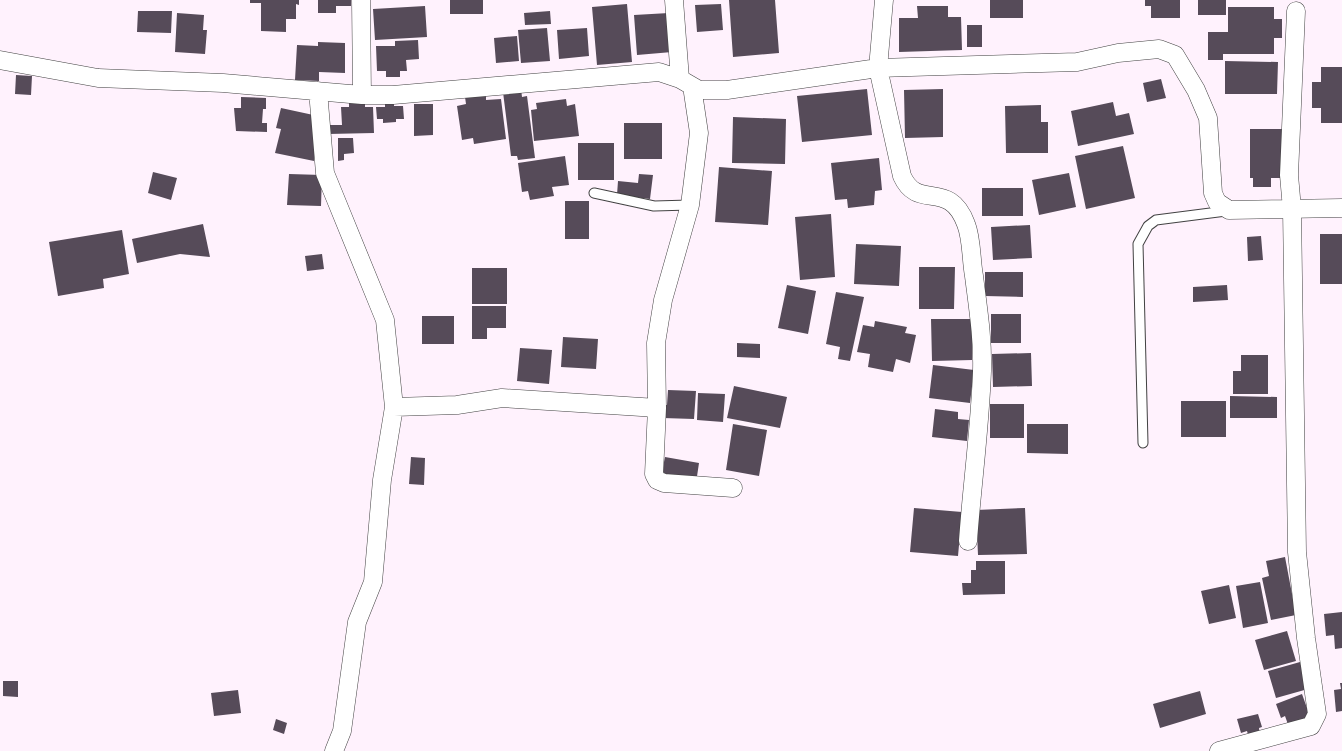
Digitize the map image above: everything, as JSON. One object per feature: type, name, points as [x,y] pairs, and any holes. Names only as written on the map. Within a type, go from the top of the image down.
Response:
[{"type":"street","points":[[361,0],[362,95]]},
{"type":"street","points":[[674,0],[686,82],[699,133],[690,204],[663,300],[657,334],[657,408],[654,474],[657,480],[664,483],[733,488]]},
{"type":"street","points":[[884,0],[878,68],[897,160],[907,187],[913,192],[951,200],[966,224],[981,330],[982,371],[968,541]]},
{"type":"street","points":[[1219,751],[1311,726],[1317,714],[1306,638],[1297,552],[1292,209],[1289,157],[1296,11]]},
{"type":"street","points":[[0,60],[98,78],[223,83],[394,96],[659,72],[686,82],[700,90],[727,90],[878,68],[1077,62],[1118,53],[1159,49],[1170,52],[1180,60],[1208,118],[1213,193],[1218,202],[1229,210],[1342,208]]},
{"type":"street","points":[[318,91],[325,173],[385,320],[394,407],[382,480],[373,582],[357,622],[342,731],[334,751]]},
{"type":"street","points":[[394,407],[457,405],[502,398],[657,408]]},
{"type":"lane","points":[[594,193],[654,206],[690,204]]},
{"type":"lane","points":[[1143,443],[1138,244],[1148,226],[1156,220],[1229,210]]},
{"type":"building","points":[[250,0],[299,0],[299,5],[296,4],[296,19],[286,19],[286,32],[261,31],[261,3],[250,3]]},
{"type":"building","points":[[318,0],[351,0],[351,6],[336,6],[336,13],[318,13]]},
{"type":"building","points":[[450,0],[483,0],[483,14],[450,14]]},
{"type":"building","points":[[729,0],[775,0],[779,53],[733,57]]},
{"type":"building","points":[[990,0],[1023,0],[1023,18],[990,18]]},
{"type":"building","points":[[1145,0],[1180,0],[1180,18],[1151,18],[1151,6],[1145,6]]},
{"type":"building","points":[[1198,0],[1226,0],[1226,15],[1198,15]]},
{"type":"building","points":[[627,4],[632,62],[597,65],[592,7]]},
{"type":"building","points":[[721,4],[723,30],[697,32],[695,5]]},
{"type":"building","points":[[425,6],[427,37],[375,40],[373,9]]},
{"type":"building","points":[[917,6],[948,6],[948,17],[961,17],[962,50],[899,52],[899,18],[918,18]]},
{"type":"building","points":[[1228,7],[1274,7],[1274,19],[1282,19],[1282,38],[1274,38],[1274,54],[1223,54],[1223,60],[1208,60],[1208,32],[1228,32]]},
{"type":"building","points":[[138,11],[172,11],[171,33],[137,32]]},
{"type":"building","points":[[550,11],[551,24],[525,25],[524,13]]},
{"type":"building","points":[[177,13],[204,15],[203,30],[207,30],[205,54],[175,52]]},
{"type":"building","points":[[669,13],[672,52],[637,55],[634,15]]},
{"type":"building","points":[[967,25],[982,25],[982,47],[967,47]]},
{"type":"building","points":[[547,28],[550,61],[521,63],[518,30]]},
{"type":"building","points":[[587,28],[589,56],[559,59],[557,30]]},
{"type":"building","points":[[517,36],[519,61],[496,63],[494,38]]},
{"type":"building","points":[[418,40],[419,59],[406,60],[407,71],[400,71],[400,77],[386,77],[386,71],[377,71],[376,46],[395,46],[395,41]]},
{"type":"building","points":[[318,42],[345,43],[345,73],[319,72],[319,81],[295,80],[297,45],[318,46]]},
{"type":"building","points":[[1225,61],[1278,62],[1277,94],[1225,94]]},
{"type":"building","points":[[1321,67],[1342,67],[1342,123],[1321,123],[1321,108],[1312,108],[1312,82],[1321,82]]},
{"type":"building","points":[[16,75],[32,76],[31,95],[15,94]]},
{"type":"building","points":[[1161,79],[1166,98],[1147,102],[1143,83]]},
{"type":"building","points":[[521,89],[522,97],[527,96],[535,158],[518,160],[517,156],[511,156],[503,92]]},
{"type":"building","points":[[867,89],[872,135],[802,142],[797,96]]},
{"type":"building","points":[[943,89],[943,137],[905,138],[904,90]]},
{"type":"building","points":[[486,94],[486,100],[501,99],[506,139],[474,144],[473,138],[462,140],[457,106],[466,104],[465,97]]},
{"type":"building","points":[[241,97],[266,98],[266,109],[263,109],[262,123],[267,123],[267,132],[236,131],[234,108],[241,108]]},
{"type":"building","points":[[349,99],[365,99],[365,107],[373,107],[374,133],[328,134],[328,125],[342,125],[341,107],[349,107]]},
{"type":"building","points":[[566,99],[567,106],[575,104],[579,136],[534,141],[531,110],[537,109],[536,103]]},
{"type":"building","points":[[1113,102],[1116,116],[1129,113],[1134,134],[1078,146],[1071,111]]},
{"type":"building","points":[[385,103],[403,106],[404,119],[383,123],[383,119],[377,119],[376,107],[385,107]]},
{"type":"building","points":[[414,104],[433,104],[433,135],[414,136]]},
{"type":"building","points":[[1041,105],[1041,122],[1048,122],[1048,153],[1006,153],[1005,106]]},
{"type":"building","points":[[281,108],[318,116],[319,133],[314,161],[275,153],[281,129],[276,128]]},
{"type":"building","points":[[733,117],[786,119],[785,164],[732,163]]},
{"type":"building","points":[[624,123],[662,123],[662,159],[624,159]]},
{"type":"building","points":[[1250,129],[1283,129],[1283,178],[1271,178],[1271,187],[1253,187],[1253,178],[1250,178]]},
{"type":"building","points":[[338,138],[353,138],[354,153],[344,154],[344,160],[338,161]]},
{"type":"building","points":[[578,143],[614,143],[614,180],[578,180]]},
{"type":"building","points":[[1123,146],[1135,198],[1086,209],[1075,156]]},
{"type":"building","points":[[565,156],[569,185],[552,187],[554,196],[530,200],[528,191],[522,192],[518,163]]},
{"type":"building","points":[[879,158],[882,190],[875,191],[874,205],[848,208],[847,199],[835,200],[831,163]]},
{"type":"building","points":[[719,167],[772,171],[768,225],[715,222]]},
{"type":"building","points":[[153,172],[177,178],[171,200],[148,193]]},
{"type":"building","points":[[1069,173],[1076,207],[1039,215],[1032,180]]},
{"type":"building","points":[[289,174],[322,175],[321,206],[287,205]]},
{"type":"building","points":[[639,174],[653,175],[650,199],[617,195],[618,181],[638,183]]},
{"type":"building","points":[[982,188],[1023,188],[1023,216],[982,216]]},
{"type":"building","points":[[565,201],[589,201],[589,239],[565,239]]},
{"type":"building","points":[[831,214],[835,277],[800,280],[795,217]]},
{"type":"building","points":[[203,224],[210,257],[180,254],[137,263],[132,239]]},
{"type":"building","points":[[1030,225],[1032,258],[993,260],[991,227]]},
{"type":"building","points":[[122,230],[129,274],[103,279],[104,288],[58,296],[49,242]]},
{"type":"building","points":[[1320,234],[1342,234],[1342,284],[1320,284]]},
{"type":"building","points":[[1261,236],[1263,260],[1248,261],[1247,237]]},
{"type":"building","points":[[856,244],[901,246],[899,286],[854,284]]},
{"type":"building","points":[[322,254],[324,269],[307,271],[305,256]]},
{"type":"building","points":[[919,267],[955,267],[954,309],[919,309]]},
{"type":"building","points":[[472,268],[507,268],[507,304],[472,304]]},
{"type":"building","points":[[985,272],[1023,272],[1023,297],[985,296]]},
{"type":"building","points":[[787,285],[816,291],[808,334],[778,328]]},
{"type":"building","points":[[1227,285],[1228,300],[1193,302],[1193,287]]},
{"type":"building","points":[[836,292],[864,297],[850,361],[838,359],[840,347],[826,344]]},
{"type":"building","points":[[472,306],[506,306],[506,328],[487,328],[487,339],[472,339]]},
{"type":"building","points":[[991,314],[1021,314],[1021,343],[991,343]]},
{"type":"building","points":[[422,316],[454,316],[454,344],[422,344]]},
{"type":"building","points":[[931,319],[972,319],[972,360],[932,361]]},
{"type":"building","points":[[875,321],[907,327],[905,333],[916,335],[910,363],[896,359],[893,372],[868,367],[870,354],[857,352],[863,325],[874,327]]},
{"type":"building","points":[[563,337],[598,339],[596,369],[561,367]]},
{"type":"building","points":[[737,343],[760,344],[760,358],[737,357]]},
{"type":"building","points":[[520,348],[552,350],[549,384],[517,381]]},
{"type":"building","points":[[1031,353],[1032,386],[993,387],[992,354]]},
{"type":"building","points":[[1241,355],[1268,355],[1268,394],[1233,394],[1233,371],[1241,371]]},
{"type":"building","points":[[933,365],[974,370],[970,403],[929,398]]},
{"type":"building","points":[[734,386],[787,397],[780,428],[727,418]]},
{"type":"building","points":[[668,390],[696,391],[694,419],[663,418],[664,405],[667,405]]},
{"type":"building","points":[[698,393],[725,394],[723,422],[697,420]]},
{"type":"building","points":[[1230,396],[1277,397],[1277,418],[1230,418]]},
{"type":"building","points":[[1181,401],[1226,401],[1226,437],[1181,437]]},
{"type":"building","points":[[990,404],[1024,404],[1024,438],[990,438]]},
{"type":"building","points":[[935,409],[958,412],[958,419],[969,420],[967,441],[932,437]]},
{"type":"building","points":[[733,424],[767,430],[759,476],[726,470]]},
{"type":"building","points":[[1027,424],[1068,424],[1068,454],[1027,453]]},
{"type":"building","points":[[411,457],[425,458],[424,485],[409,484]]},
{"type":"building","points":[[665,457],[699,463],[696,483],[661,477]]},
{"type":"building","points":[[914,508],[962,512],[958,556],[910,552]]},
{"type":"building","points":[[1025,508],[1027,554],[978,555],[976,510]]},
{"type":"building","points":[[1285,557],[1296,615],[1271,620],[1262,578],[1269,576],[1266,561]]},
{"type":"building","points":[[976,561],[1005,561],[1005,594],[963,595],[962,583],[971,583],[971,570],[976,570]]},
{"type":"building","points":[[1260,582],[1268,623],[1243,628],[1236,586]]},
{"type":"building","points":[[1229,585],[1236,618],[1209,624],[1201,591]]},
{"type":"building","points":[[1342,612],[1342,648],[1335,649],[1334,635],[1326,636],[1324,614]]},
{"type":"building","points":[[1287,631],[1296,661],[1264,670],[1255,640]]},
{"type":"building","points":[[1300,662],[1308,689],[1276,698],[1268,671]]},
{"type":"building","points":[[3,681],[18,681],[18,697],[3,696]]},
{"type":"building","points":[[1340,683],[1342,683],[1342,711],[1336,712],[1334,690],[1341,689]]},
{"type":"building","points":[[238,690],[241,713],[214,716],[211,693]]},
{"type":"building","points":[[1200,691],[1206,714],[1160,728],[1153,704]]},
{"type":"building","points":[[1302,694],[1312,722],[1290,730],[1285,716],[1281,718],[1276,704]]},
{"type":"building","points":[[1258,714],[1262,727],[1259,728],[1260,735],[1249,738],[1247,731],[1241,733],[1237,719]]},
{"type":"building","points":[[276,719],[287,723],[284,734],[273,730]]}]
